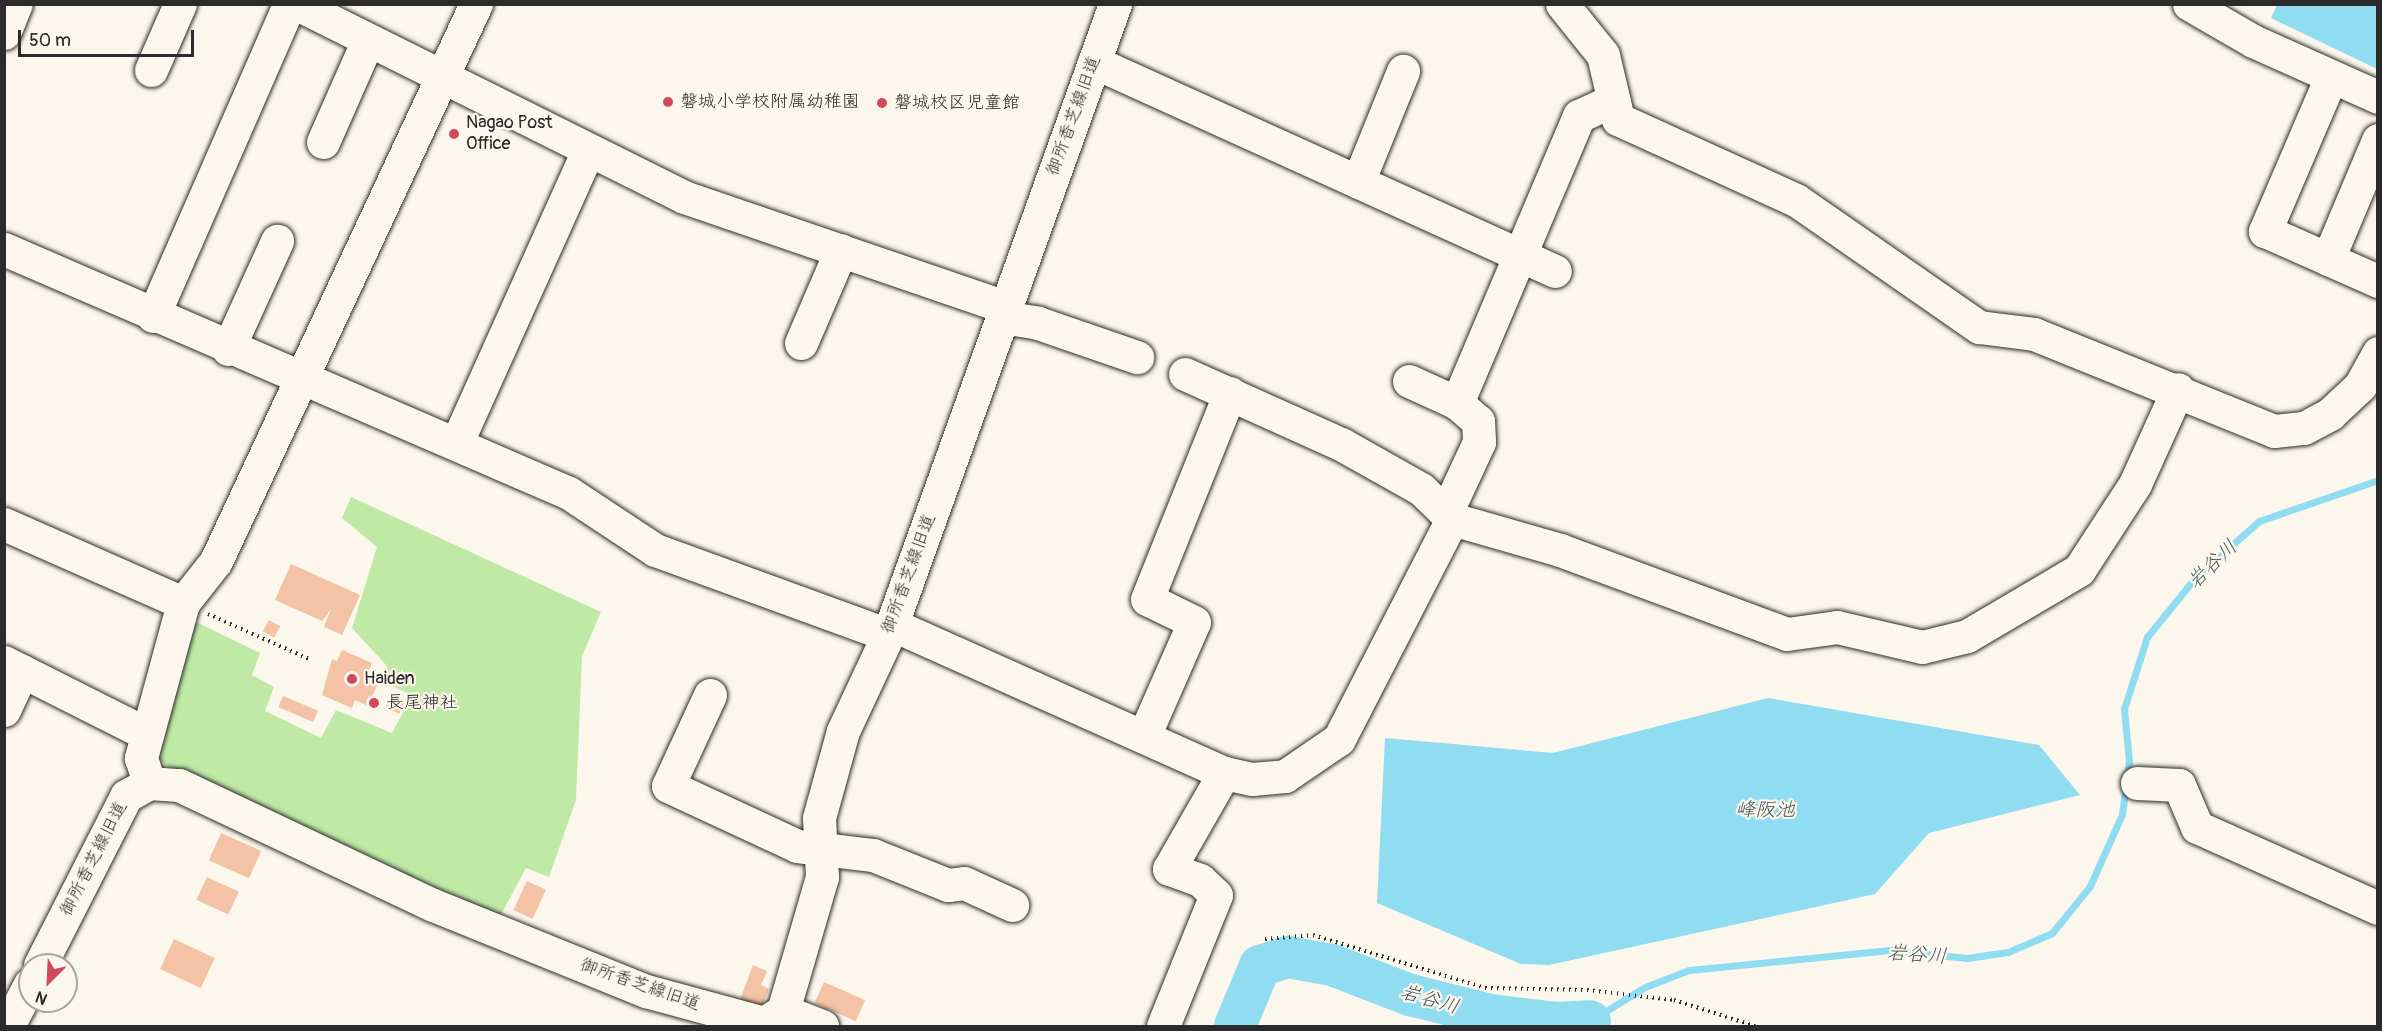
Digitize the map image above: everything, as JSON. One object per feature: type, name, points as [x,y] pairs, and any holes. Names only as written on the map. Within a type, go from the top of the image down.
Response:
[{"type":"street","points":[[4,33],[16,4]]},
{"type":"street","points":[[151,70],[180,4]]},
{"type":"street","points":[[153,316],[289,4]]},
{"type":"street","points":[[297,4],[684,197],[841,250],[1004,312],[1137,357]]},
{"type":"street","points":[[149,783],[141,758],[183,603],[216,561],[476,4]]},
{"type":"street","name":"御所香芝線旧道","points":[[46,953],[126,796],[149,783],[179,785],[433,905],[575,963],[646,991],[770,1020],[822,878],[819,818],[843,731],[889,629],[1115,4]]},
{"type":"street","points":[[1562,4],[1603,55],[1618,119],[1796,200],[1979,327],[2034,334],[2178,389],[2274,430],[2304,428],[2330,414],[2360,386],[2378,353]]},
{"type":"street","points":[[2189,4],[2331,77],[2378,97]]},
{"type":"street","points":[[323,142],[368,40]]},
{"type":"street","points":[[1094,62],[1555,271]]},
{"type":"street","points":[[1358,182],[1403,71]]},
{"type":"street","points":[[2331,77],[2265,231],[2378,281]]},
{"type":"street","points":[[1457,403],[1580,116],[1613,100]]},
{"type":"street","points":[[2328,259],[2378,140]]},
{"type":"street","points":[[457,442],[588,151]]},
{"type":"street","points":[[228,349],[277,241]]},
{"type":"street","points":[[4,249],[302,381],[457,442],[569,493],[656,550],[889,629],[1144,736],[1224,773],[1252,779],[1285,776],[1339,739],[1449,516],[1479,442],[1478,422],[1457,403],[1409,381]]},
{"type":"street","points":[[801,344],[841,250]]},
{"type":"street","points":[[1185,374],[1341,444],[1421,489],[1449,516],[1560,550],[1787,634],[1837,627],[1922,647],[1967,636],[2079,570],[2135,484],[2178,389]]},
{"type":"street","points":[[1144,736],[1194,622],[1147,599],[1230,393]]},
{"type":"street","points":[[4,524],[183,603]]},
{"type":"street","points":[[4,710],[13,667],[147,734]]},
{"type":"street","points":[[710,695],[668,786],[797,846],[821,852],[873,855],[948,885],[964,883],[1012,905]]},
{"type":"street","points":[[1162,1026],[1216,895],[1200,880],[1169,868],[1224,773]]},
{"type":"street","points":[[2137,783],[2179,785],[2197,827],[2378,908]]},
{"type":"street","points":[[8,1026],[18,1007]]},
{"type":"street","points":[[770,1020],[822,1026]]},
{"type":"path","points":[[183,603],[309,659]]},
{"type":"path","points":[[1265,939],[1313,935],[1485,988],[1587,990],[1674,1000],[1755,1026]]},
{"type":"green space","name":"長尾神社","points":[[351,497],[601,612],[582,656],[576,800],[549,877],[526,868],[497,922],[164,764],[151,749],[196,622],[260,653],[252,675],[274,687],[265,711],[321,738],[336,710],[392,733],[412,695],[388,684],[387,666],[352,628],[377,547],[342,518]]},
{"type":"water","points":[[2277,5],[2377,5],[2377,69],[2271,18]]},
{"type":"water","name":"峰阪池","points":[[1768,698],[2039,745],[2080,795],[1929,833],[1875,894],[1549,965],[1521,964],[1377,903],[1385,738],[1553,753]]},
{"type":"building","points":[[291,564],[360,595],[342,635],[324,627],[331,609],[322,621],[275,600]]},
{"type":"building","points":[[269,620],[280,626],[274,638],[263,631]]},
{"type":"building","name":"Haiden","points":[[342,650],[372,663],[367,674],[380,679],[368,706],[355,700],[352,708],[322,695],[332,659],[337,661]]},
{"type":"building","points":[[391,695],[405,701],[399,714],[386,708]]},
{"type":"building","points":[[283,696],[318,711],[313,722],[278,707]]},
{"type":"building","points":[[221,833],[261,851],[249,878],[209,860]]},
{"type":"building","points":[[207,877],[239,892],[228,914],[196,900]]},
{"type":"building","points":[[527,881],[546,890],[533,919],[513,910]]},
{"type":"building","points":[[174,939],[215,958],[201,988],[160,969]]},
{"type":"building","points":[[753,965],[767,971],[761,985],[769,989],[761,1009],[740,1000]]},
{"type":"building","points":[[824,982],[865,1000],[856,1021],[815,1003]]},
{"type":"waterway","name":"岩谷川","points":[[1590,1021],[1645,987],[1689,970],[1890,950],[1967,958],[2008,952],[2052,933],[2090,886],[2122,814],[2129,762],[2124,709],[2147,637],[2194,579],[2259,521],[2378,480]]},
{"type":"waterway","name":"岩谷川","points":[[1235,1026],[1260,966],[1288,957],[1332,965],[1410,995],[1490,1015],[1556,1023],[1590,1021]]},
{"type":"place","name":"磐城小学校附属幼稚園","points":[[668,102]]},
{"type":"place","name":"磐城校区児童館","points":[[882,103]]},
{"type":"place","name":"Nagao Post Office","points":[[454,134]]},
{"type":"place","name":"Haiden","points":[[352,679]]},
{"type":"place","name":"長尾神社","points":[[374,703]]}]
